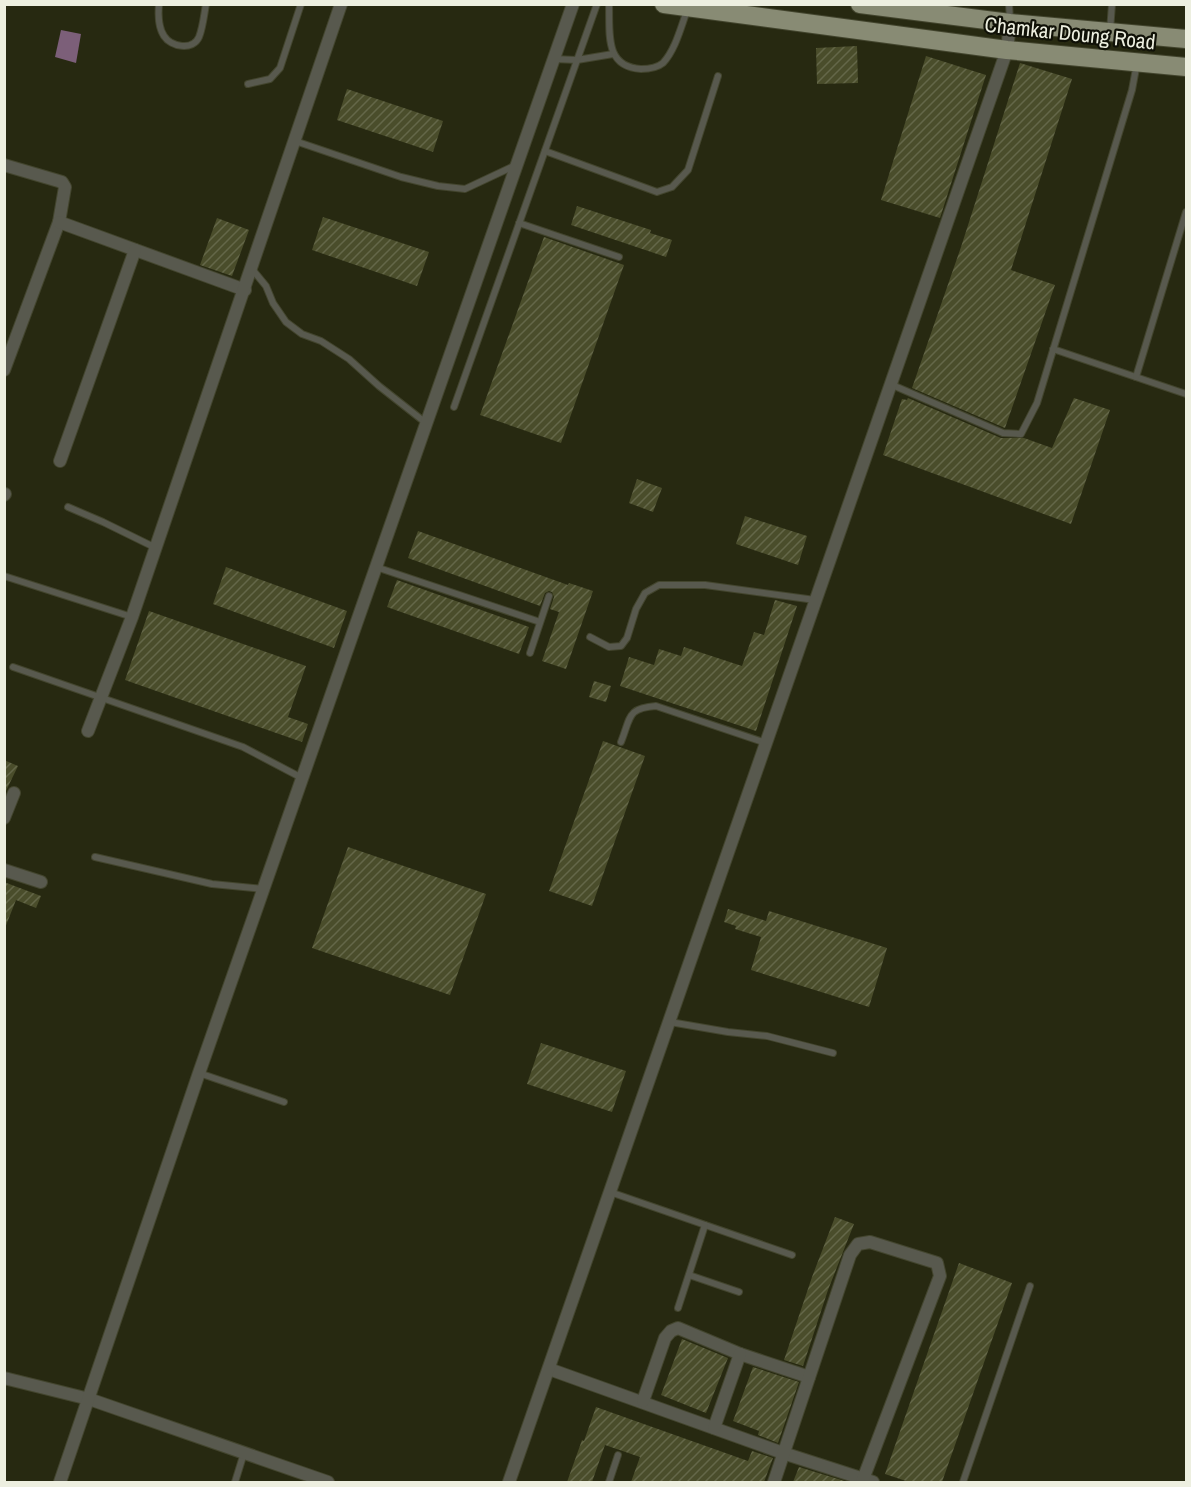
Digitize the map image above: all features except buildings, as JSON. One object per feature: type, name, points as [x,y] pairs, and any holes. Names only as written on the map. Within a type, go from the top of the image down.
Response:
[{"type":"main road","name":"Chamkar Doung Road","points":[[664,4],[1007,50],[1186,67]]},
{"type":"main road","name":"Chamkar Doung Road","points":[[860,4],[1010,23],[1186,39]]},
{"type":"street","points":[[88,730],[132,617],[341,4]]},
{"type":"street","points":[[60,1482],[302,778],[573,4]]},
{"type":"street","points":[[509,1482],[1007,50],[1010,23]]},
{"type":"street","points":[[4,165],[62,182],[65,187],[59,222],[4,370]]},
{"type":"street","points":[[59,222],[245,290]]},
{"type":"street","points":[[60,461],[135,250]]},
{"type":"street","points":[[4,818],[14,793]]},
{"type":"street","points":[[4,870],[41,882]]},
{"type":"street","points":[[549,1369],[783,1453],[866,1481],[940,1276],[937,1263],[870,1242],[858,1244],[850,1255],[783,1453],[774,1482]]},
{"type":"street","points":[[643,1401],[665,1338],[671,1331],[678,1328],[740,1354],[809,1377]]},
{"type":"street","points":[[714,1428],[740,1354]]},
{"type":"street","points":[[4,1378],[90,1399],[328,1482]]},
{"type":"lane","points":[[159,4],[158,17],[162,34],[169,42],[183,46],[191,45],[199,39],[206,4]]},
{"type":"lane","points":[[248,84],[270,79],[280,68],[301,4]]},
{"type":"lane","points":[[454,407],[597,4]]},
{"type":"lane","points":[[609,4],[613,54],[621,64],[632,69],[649,69],[661,65],[670,52],[688,7]]},
{"type":"lane","points":[[1010,4],[1010,23]]},
{"type":"lane","points":[[1110,32],[1112,4]]},
{"type":"lane","points":[[554,59],[577,60],[613,54]]},
{"type":"lane","points":[[890,384],[1003,433],[1021,434],[1037,403],[1132,90],[1137,62]]},
{"type":"lane","points":[[545,151],[657,192],[672,187],[688,170],[718,76]]},
{"type":"lane","points":[[295,141],[401,177],[438,186],[465,189],[517,165]]},
{"type":"lane","points":[[1136,377],[1186,212]]},
{"type":"lane","points":[[519,223],[619,257]]},
{"type":"lane","points":[[252,269],[266,286],[273,303],[286,322],[302,334],[321,341],[349,359],[426,423]]},
{"type":"lane","points":[[1053,349],[1186,394]]},
{"type":"lane","points":[[68,507],[156,548]]},
{"type":"lane","points":[[376,567],[540,622]]},
{"type":"lane","points":[[4,576],[132,617]]},
{"type":"lane","points":[[590,637],[609,647],[621,646],[627,638],[636,609],[645,593],[659,585],[705,585],[816,600]]},
{"type":"lane","points":[[530,653],[549,596]]},
{"type":"lane","points":[[13,667],[243,747],[302,778]]},
{"type":"lane","points":[[621,741],[633,712],[641,707],[657,706],[766,743]]},
{"type":"lane","points":[[95,856],[212,884],[264,889]]},
{"type":"lane","points":[[670,1022],[728,1032],[767,1035],[833,1053]]},
{"type":"lane","points":[[200,1073],[284,1102]]},
{"type":"lane","points":[[610,1192],[792,1255]]},
{"type":"lane","points":[[678,1308],[705,1225]]},
{"type":"lane","points":[[689,1275],[739,1292]]},
{"type":"lane","points":[[963,1482],[1030,1286]]},
{"type":"lane","points":[[235,1482],[244,1453]]},
{"type":"lane","points":[[609,1482],[618,1455]]},
{"type":"shaded area","points":[[61,30],[81,34],[76,63],[55,57]]}]
